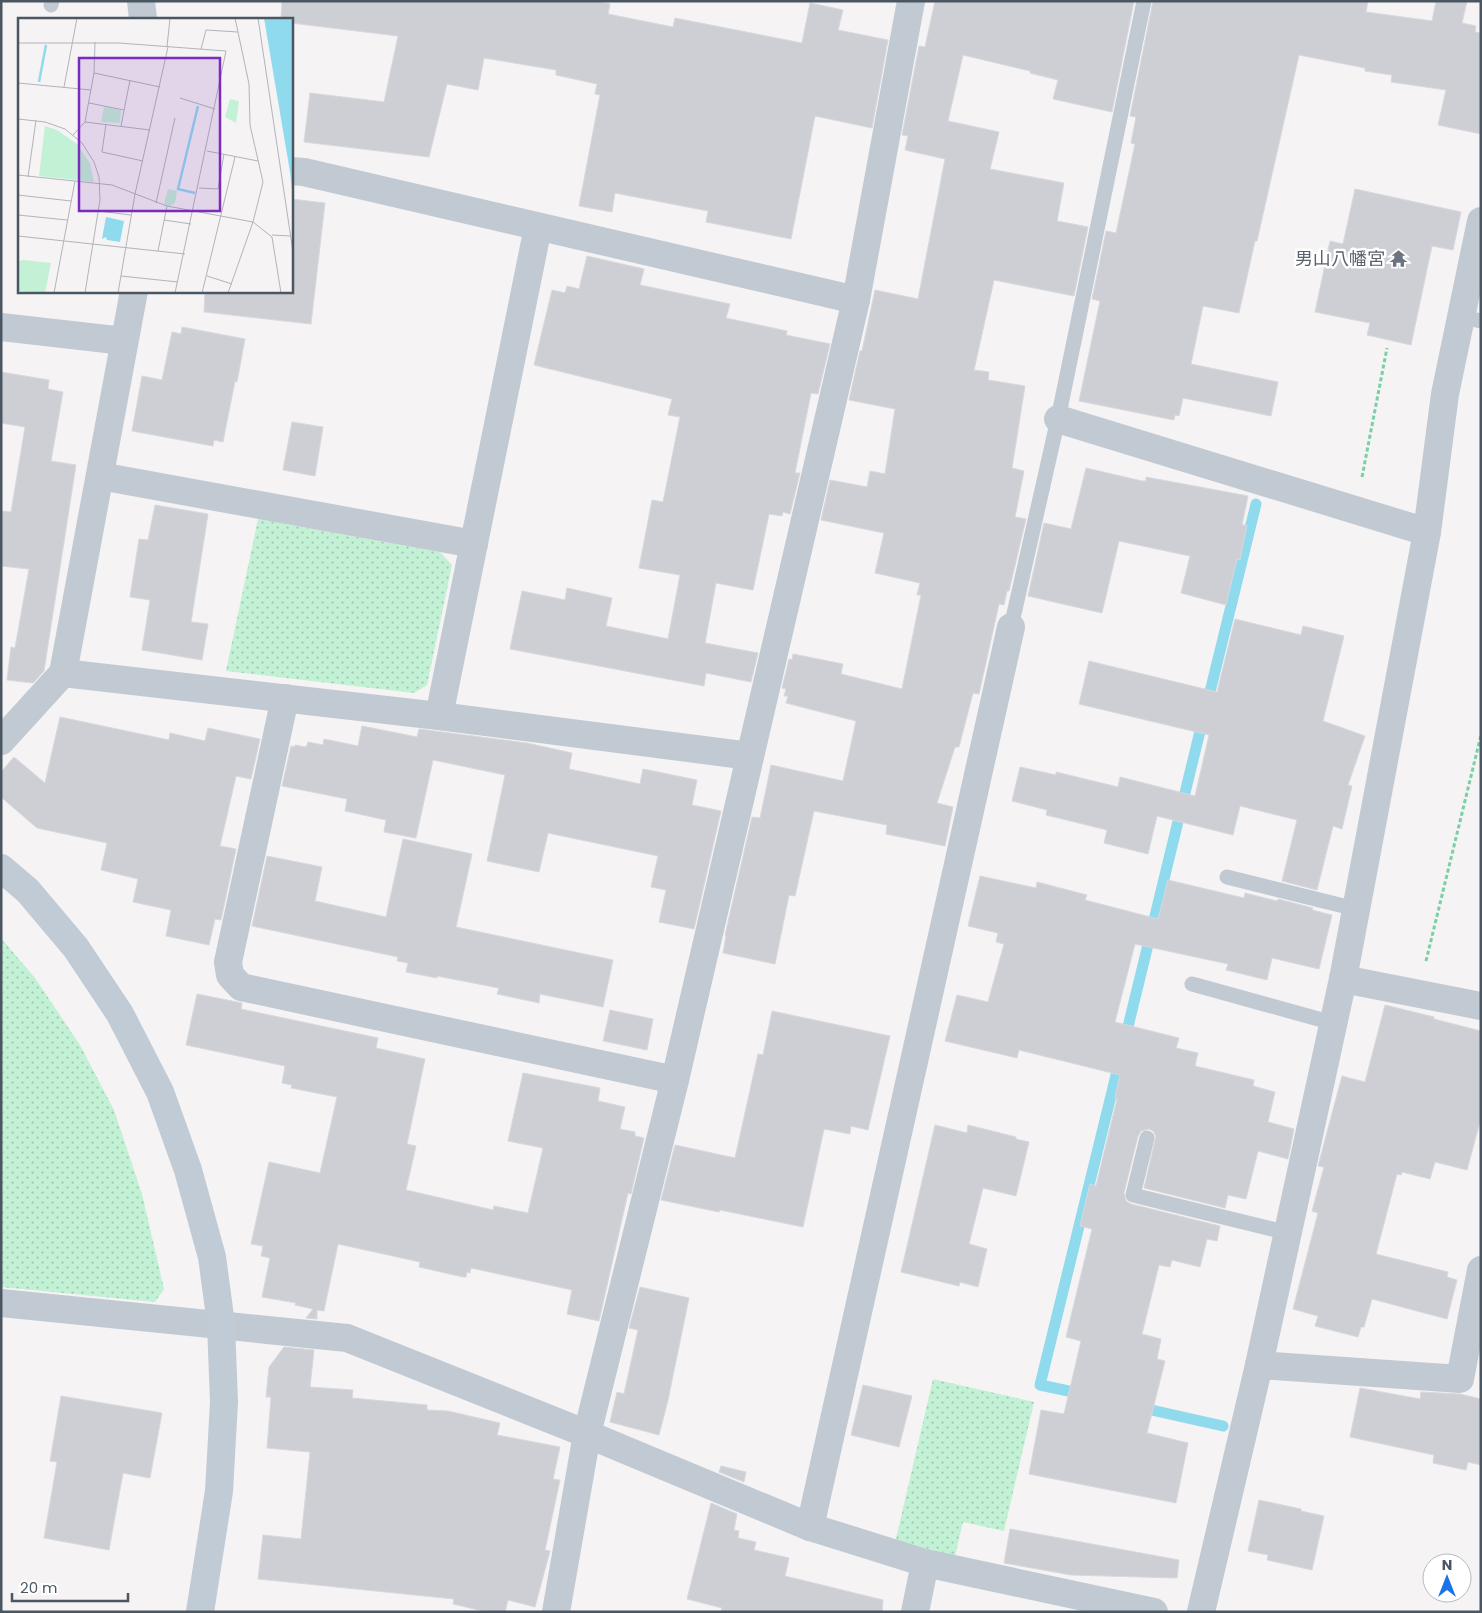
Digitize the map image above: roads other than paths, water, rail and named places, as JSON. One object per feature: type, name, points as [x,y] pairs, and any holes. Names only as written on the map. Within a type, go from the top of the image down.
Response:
[{"type":"street","points":[[141,1],[143,18]]},
{"type":"street","points":[[556,1612],[587,1434],[675,1080],[856,300],[911,1]]},
{"type":"street","points":[[292,171],[304,172],[856,300]]},
{"type":"street","points":[[1201,1612],[1259,1365],[1343,979],[1427,532],[1445,394],[1471,319],[1481,221]]},
{"type":"street","points":[[439,716],[538,226]]},
{"type":"street","points":[[1,741],[63,673],[134,292]]},
{"type":"street","points":[[1,328],[124,341]]},
{"type":"street","points":[[1058,419],[1427,532]]},
{"type":"street","points":[[100,476],[474,544]]},
{"type":"street","points":[[810,1527],[1011,627]]},
{"type":"street","points":[[63,673],[439,716],[750,756]]},
{"type":"street","points":[[285,698],[228,962],[230,974],[241,987],[675,1080]]},
{"type":"street","points":[[1,868],[28,891],[76,948],[120,1014],[160,1092],[188,1170],[212,1257],[221,1324],[224,1402],[219,1491],[200,1612]]},
{"type":"street","points":[[1343,979],[1481,1006]]},
{"type":"street","points":[[1259,1365],[1460,1379],[1481,1270]]},
{"type":"street","points":[[1,1303],[347,1338],[587,1434],[810,1527],[925,1563],[1154,1612]]},
{"type":"street","points":[[915,1612],[925,1563]]},
{"type":"lane","points":[[1011,627],[1058,419],[1144,1]]},
{"type":"lane","points":[[1227,877],[1356,910]]},
{"type":"lane","points":[[1192,984],[1333,1023]]},
{"type":"lane","points":[[1148,1138],[1133,1195],[1288,1233]]},
{"type":"waterway","points":[[1207,704],[1256,504]]},
{"type":"waterway","points":[[1125,1039],[1203,719]]},
{"type":"waterway","points":[[1083,1394],[1040,1385],[1120,1059]]},
{"type":"waterway","points":[[1138,1407],[1223,1426]]},
{"type":"place","name":"男山八幡宮","points":[[1399,259]]}]
